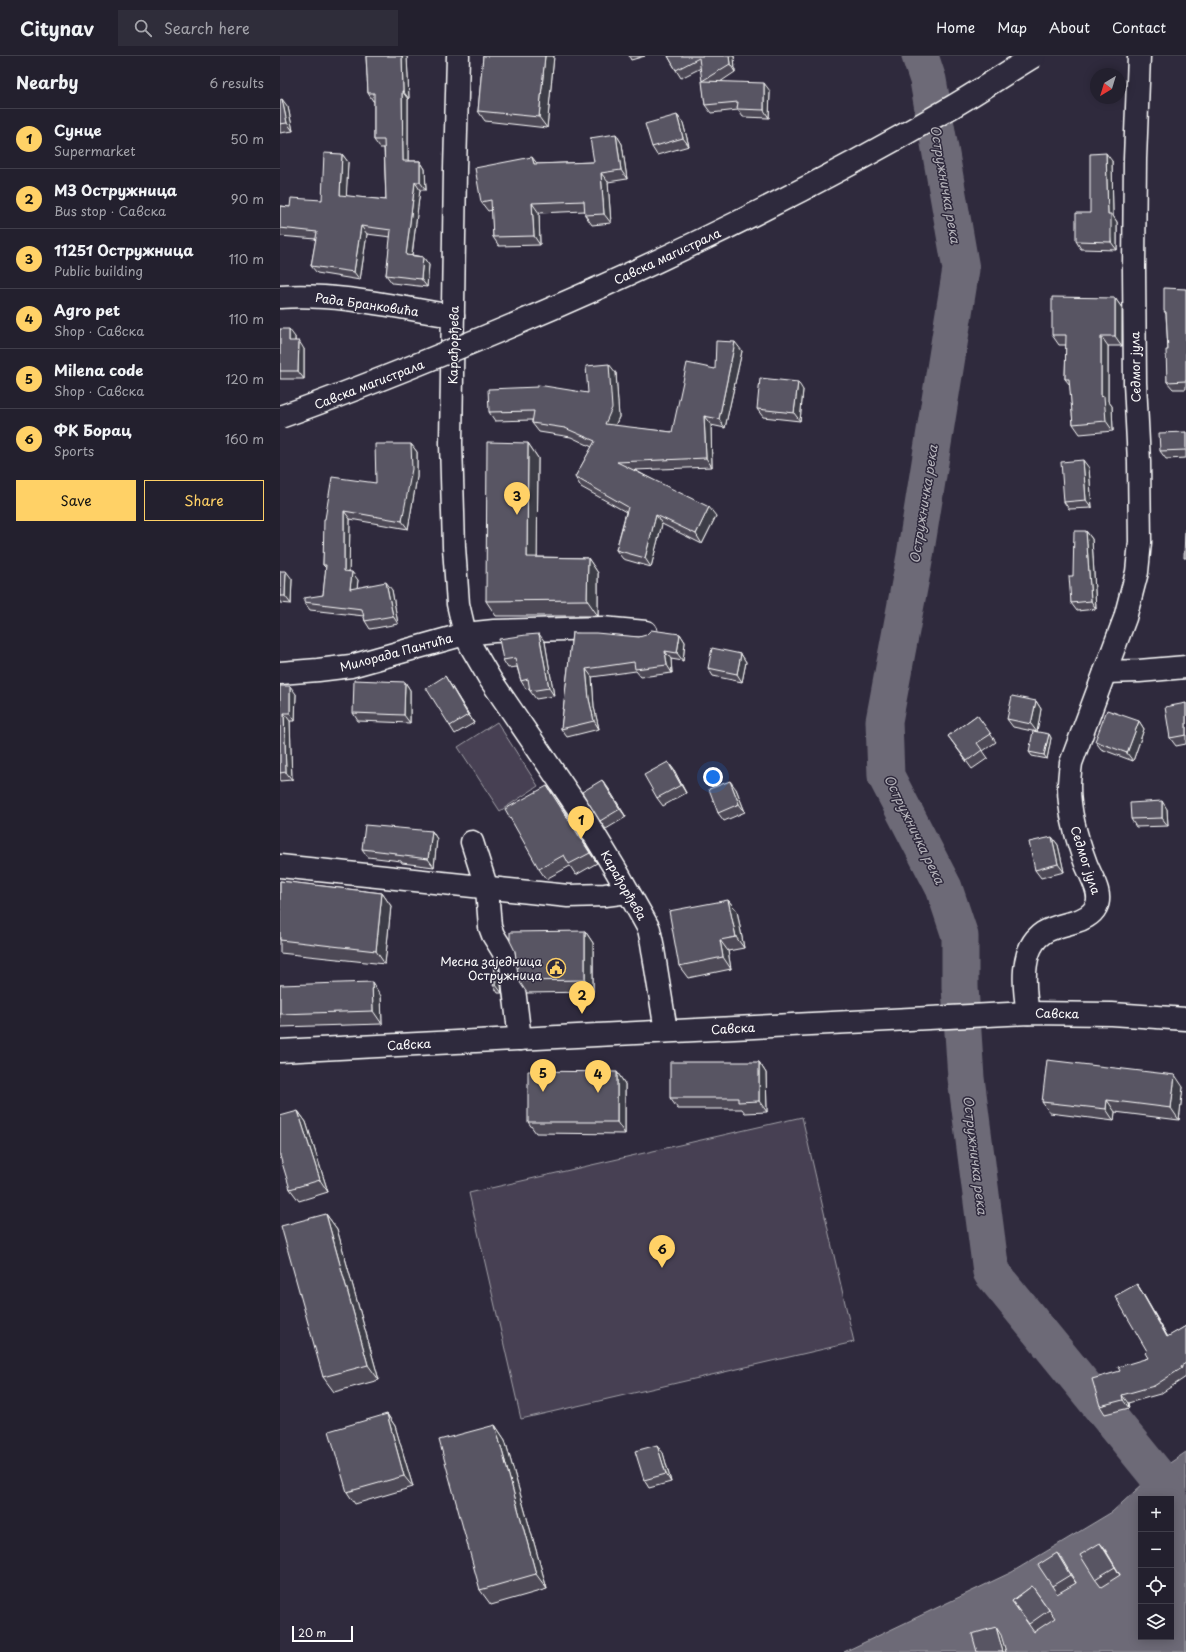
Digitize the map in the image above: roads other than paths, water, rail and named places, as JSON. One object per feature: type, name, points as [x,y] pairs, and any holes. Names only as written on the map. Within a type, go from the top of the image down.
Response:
[{"type":"street","name":"Карађорђева","points":[[458,56],[451,443],[457,598],[464,634],[490,679],[580,811],[649,929],[666,1031]]},
{"type":"street","name":"Савска магистрала","points":[[280,417],[421,364],[575,299],[694,244],[787,198],[860,159],[946,111],[1034,56]]},
{"type":"street","name":"Седмог јула","points":[[1028,1013],[1024,992],[1024,975],[1028,956],[1034,941],[1052,928],[1080,920],[1089,915],[1096,908],[1099,898],[1078,842],[1072,814],[1069,787],[1071,763],[1127,611],[1137,572],[1140,542],[1139,462],[1135,383],[1134,268],[1135,159],[1140,56]]},
{"type":"street","name":"Рада Бранковића","points":[[280,297],[333,297],[454,316]]},
{"type":"street","points":[[464,634],[494,631],[602,628],[646,632]]},
{"type":"street","name":"Милорада Пантића","points":[[280,673],[351,666],[464,634]]},
{"type":"street","points":[[1105,672],[1186,667]]},
{"type":"street","points":[[472,842],[488,889],[490,927],[493,935],[511,964],[520,1039]]},
{"type":"street","points":[[280,866],[488,889],[568,896],[605,895],[628,892]]},
{"type":"street","name":"Савска","points":[[280,1051],[1028,1013],[1112,1014],[1186,1019]]},
{"type":"waterway","name":"Остружничка река","points":[[920,56],[928,80],[961,269],[915,556],[884,721],[886,776],[944,888],[960,936],[960,987],[966,1078],[991,1272],[1155,1473],[1168,1496]]},
{"type":"place","name":"11251 Остружница","points":[[517,515]]},
{"type":"place","name":"Сунце","points":[[581,839]]},
{"type":"place","name":"Месна заједница Остружница","points":[[556,968]]},
{"type":"place","name":"МЗ Остружница","points":[[582,1014]]},
{"type":"place","name":"Milena code","points":[[543,1092]]},
{"type":"place","name":"Agro pet","points":[[598,1093]]},
{"type":"place","name":"ФК Борац","points":[[662,1268]]}]
